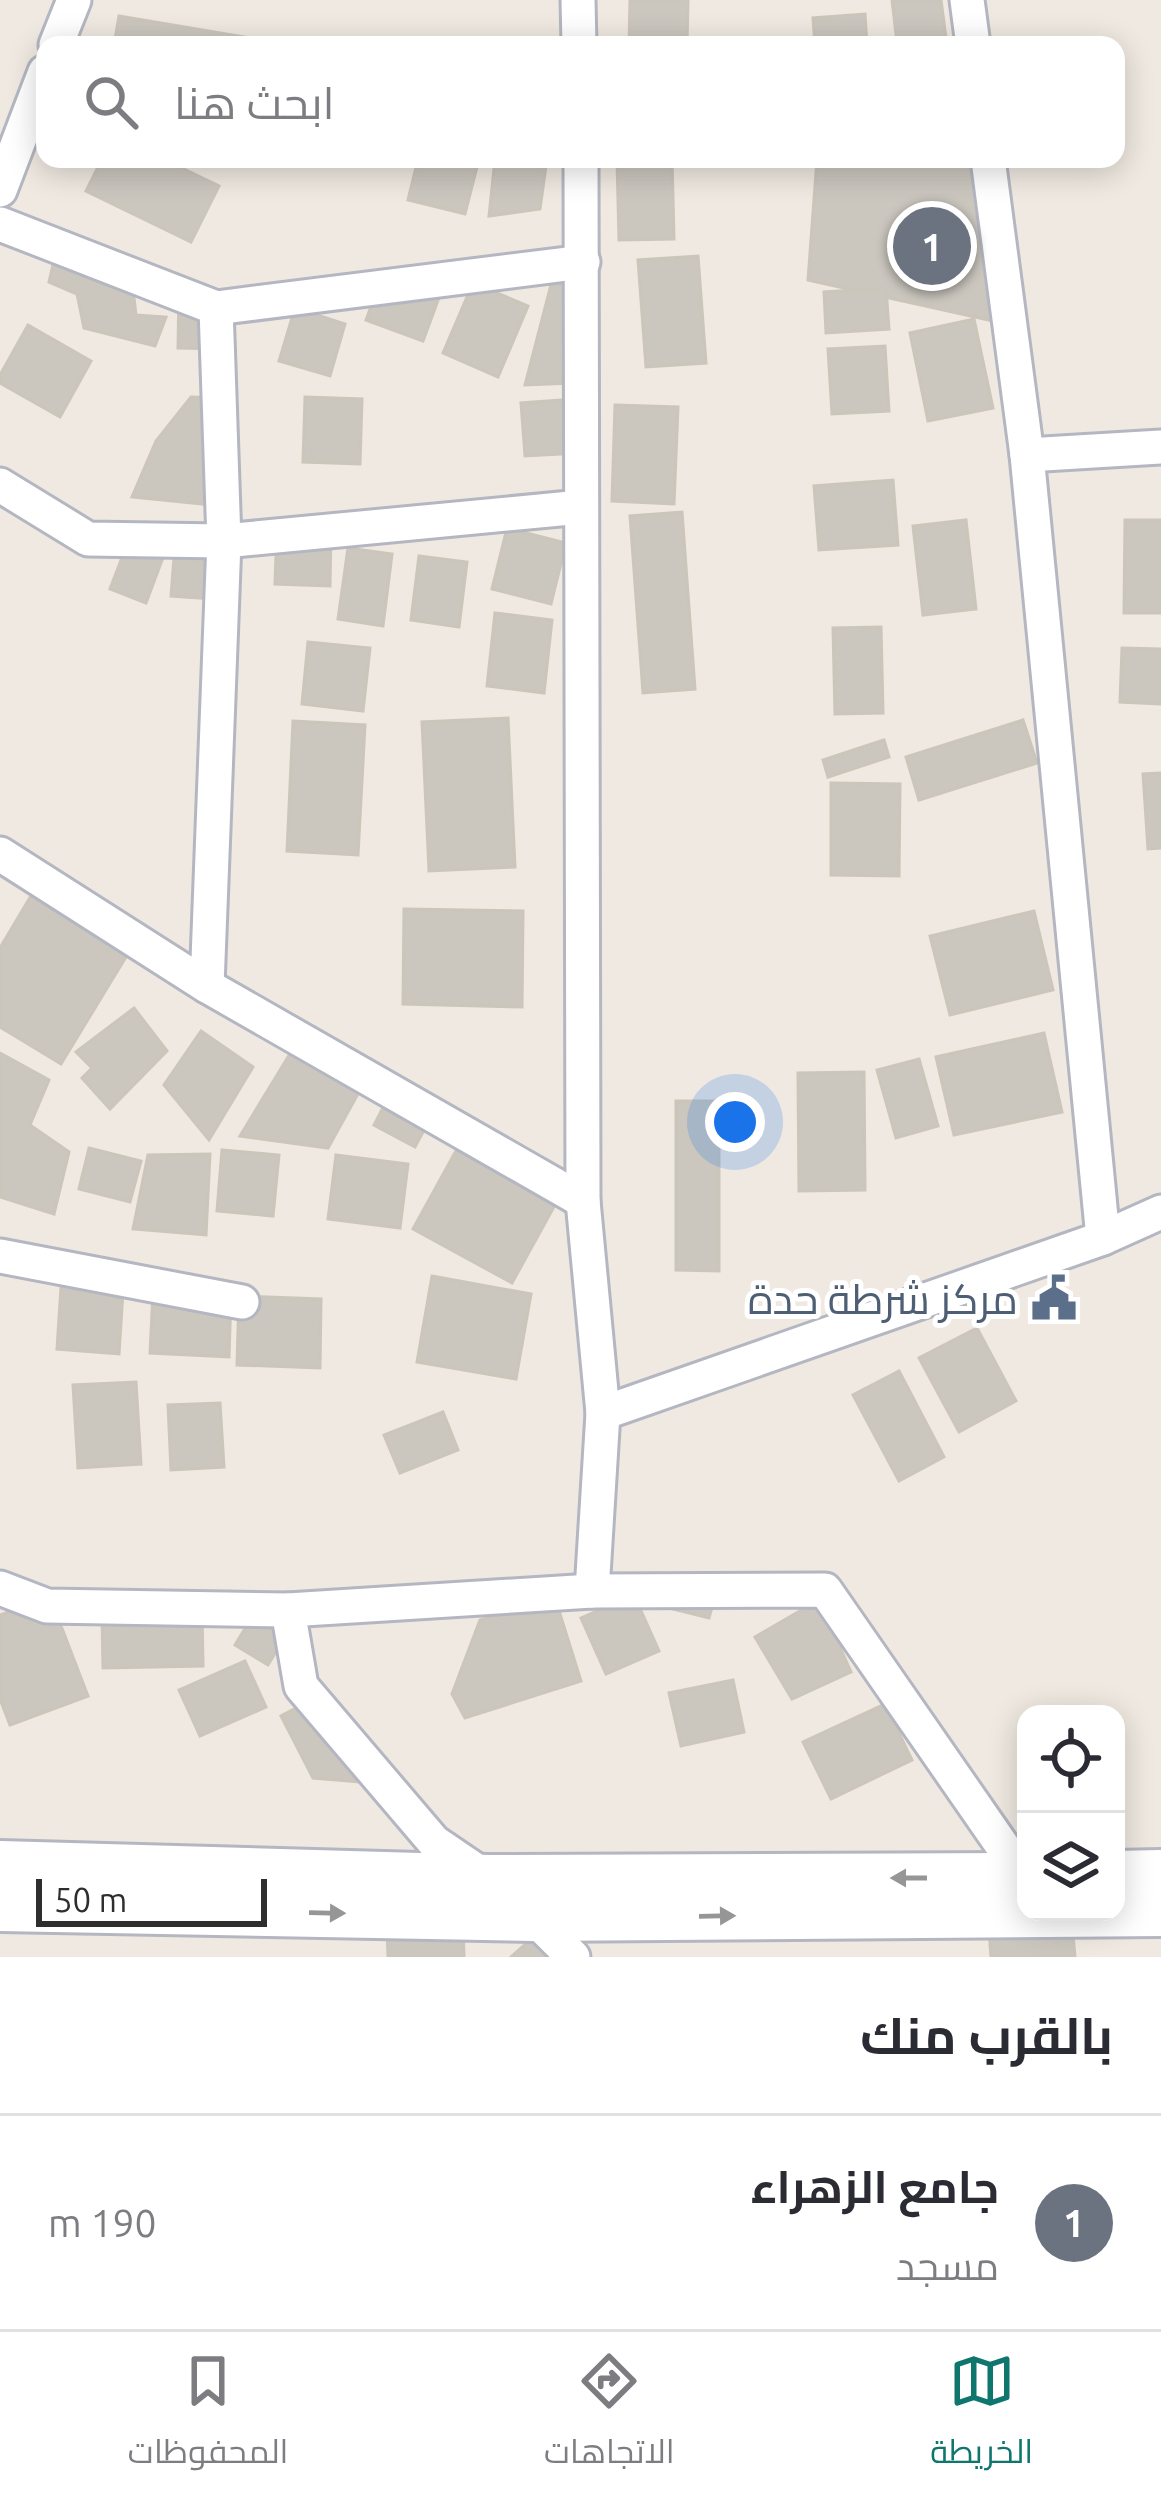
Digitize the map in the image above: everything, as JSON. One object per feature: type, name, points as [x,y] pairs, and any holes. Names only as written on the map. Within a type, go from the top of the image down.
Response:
[{"type":"street","points":[[60,36],[74,0]]},
{"type":"street","points":[[578,0],[579,36]]},
{"type":"street","points":[[968,0],[972,36]]},
{"type":"street","points":[[3,167],[36,92]]},
{"type":"street","points":[[581,168],[583,1201],[603,1413],[592,1592]]},
{"type":"street","points":[[989,168],[1027,455],[1103,1238]]},
{"type":"street","points":[[0,224],[216,308],[583,262]]},
{"type":"street","points":[[207,986],[224,541],[216,308]]},
{"type":"street","points":[[1027,455],[1161,447]]},
{"type":"street","points":[[0,485],[88,539],[224,541],[580,507]]},
{"type":"street","points":[[2,861],[207,986],[583,1201]]},
{"type":"street","points":[[603,1413],[1103,1238],[1161,1212]]},
{"type":"street","points":[[0,1256],[242,1302]]},
{"type":"street","points":[[0,1588],[47,1606],[288,1610],[592,1592],[825,1591],[1017,1866]]},
{"type":"street","points":[[288,1610],[301,1686],[434,1842],[489,1879],[573,1957]]},
{"type":"street","points":[[0,1865],[489,1879],[1017,1877]]},
{"type":"street","points":[[1125,1875],[1161,1874]]},
{"type":"street","points":[[0,1906],[534,1917],[1161,1912]]},
{"type":"building","points":[[630,0],[688,0],[687,36],[629,36]]},
{"type":"building","points":[[892,0],[941,0],[946,36],[896,36]]},
{"type":"building","points":[[865,14],[866,36],[814,36],[813,18]]},
{"type":"building","points":[[119,16],[238,36],[116,36]]},
{"type":"building","points":[[98,168],[182,168],[219,186],[191,242],[86,191]]},
{"type":"building","points":[[416,168],[477,168],[465,214],[408,200]]},
{"type":"building","points":[[494,168],[546,168],[540,209],[489,216]]},
{"type":"building","points":[[617,168],[672,168],[674,239],[619,240]]},
{"type":"building","points":[[816,168],[984,168],[998,322],[808,280]]},
{"type":"building","points":[[55,256],[132,281],[136,315],[166,317],[155,346],[84,328],[77,294],[49,282]]},
{"type":"building","points":[[698,256],[706,363],[646,367],[638,260]]},
{"type":"building","points":[[383,274],[440,295],[423,341],[366,320]]},
{"type":"building","points":[[553,277],[574,280],[573,383],[525,385]]},
{"type":"building","points":[[473,283],[528,306],[498,377],[443,353]]},
{"type":"building","points":[[886,288],[889,329],[826,333],[824,292]]},
{"type":"building","points":[[179,292],[222,349],[178,348]]},
{"type":"building","points":[[295,308],[345,324],[330,376],[279,361]]},
{"type":"building","points":[[974,319],[993,408],[928,421],[910,333]]},
{"type":"building","points":[[28,325],[91,361],[60,417],[0,383]]},
{"type":"building","points":[[885,346],[889,411],[832,414],[828,349]]},
{"type":"building","points":[[191,397],[222,398],[213,505],[132,497],[156,441]]},
{"type":"building","points":[[305,397],[362,399],[360,464],[303,462]]},
{"type":"building","points":[[574,399],[578,453],[525,456],[521,403]]},
{"type":"building","points":[[615,405],[678,407],[674,504],[612,501]]},
{"type":"building","points":[[893,480],[898,545],[819,550],[814,486]]},
{"type":"building","points":[[682,512],[695,689],[643,693],[630,516]]},
{"type":"building","points":[[966,520],[976,609],[923,615],[913,526]]},
{"type":"building","points":[[1125,520],[1161,520],[1161,613],[1124,613]]},
{"type":"building","points":[[277,527],[331,529],[330,586],[275,584]]},
{"type":"building","points":[[507,528],[566,543],[551,604],[492,589]]},
{"type":"building","points":[[128,542],[164,555],[146,603],[110,589]]},
{"type":"building","points":[[175,544],[230,548],[227,600],[171,596]]},
{"type":"building","points":[[348,548],[392,554],[383,626],[338,619]]},
{"type":"building","points":[[419,556],[467,562],[459,627],[411,620]]},
{"type":"building","points":[[495,613],[552,620],[544,693],[487,686]]},
{"type":"building","points":[[881,627],[883,713],[835,714],[833,628]]},
{"type":"building","points":[[308,642],[370,648],[363,711],[302,704]]},
{"type":"building","points":[[1122,648],[1161,649],[1161,704],[1120,702]]},
{"type":"building","points":[[508,718],[515,867],[429,871],[422,722]]},
{"type":"building","points":[[1023,720],[1037,763],[919,800],[906,757]]},
{"type":"building","points":[[293,721],[365,725],[358,855],[287,851]]},
{"type":"building","points":[[884,740],[889,757],[828,777],[823,760]]},
{"type":"building","points":[[1161,773],[1161,848],[1148,849],[1143,774]]},
{"type":"building","points":[[831,783],[900,784],[899,876],[831,875]]},
{"type":"building","points":[[38,884],[135,942],[61,1064],[0,1027],[0,948]]},
{"type":"building","points":[[404,909],[523,911],[522,1007],[403,1004]]},
{"type":"building","points":[[1034,911],[1053,990],[950,1015],[930,936]]},
{"type":"building","points":[[134,1008],[167,1051],[110,1109],[82,1078],[92,1068],[76,1052]]},
{"type":"building","points":[[201,1031],[253,1067],[209,1140],[164,1085]]},
{"type":"building","points":[[1044,1033],[1062,1112],[954,1135],[936,1057]]},
{"type":"building","points":[[302,1034],[370,1072],[328,1148],[240,1136]]},
{"type":"building","points":[[0,1053],[49,1080],[30,1125],[69,1152],[54,1214],[0,1197]]},
{"type":"building","points":[[919,1059],[938,1126],[896,1138],[877,1070]]},
{"type":"building","points":[[864,1072],[865,1190],[799,1191],[798,1073]]},
{"type":"building","points":[[396,1082],[438,1104],[415,1147],[374,1125]]},
{"type":"building","points":[[676,1101],[719,1101],[719,1271],[676,1270]]},
{"type":"building","points":[[89,1148],[141,1161],[130,1202],[79,1189]]},
{"type":"building","points":[[457,1149],[556,1203],[512,1283],[413,1229]]},
{"type":"building","points":[[222,1150],[279,1155],[273,1216],[217,1211]]},
{"type":"building","points":[[210,1154],[206,1235],[133,1229],[148,1155]]},
{"type":"building","points":[[336,1155],[408,1164],[400,1228],[328,1219]]},
{"type":"building","points":[[62,1272],[124,1276],[119,1354],[57,1349]]},
{"type":"building","points":[[432,1276],[531,1294],[516,1379],[417,1362]]},
{"type":"building","points":[[153,1292],[231,1296],[229,1357],[150,1353]]},
{"type":"building","points":[[239,1296],[321,1299],[320,1368],[237,1365]]},
{"type":"building","points":[[977,1328],[1016,1401],[959,1432],[919,1358]]},
{"type":"building","points":[[899,1371],[944,1457],[899,1481],[853,1395]]},
{"type":"building","points":[[136,1382],[141,1464],[78,1468],[73,1385]]},
{"type":"building","points":[[220,1403],[224,1467],[171,1470],[168,1405]]},
{"type":"building","points":[[443,1412],[458,1450],[400,1473],[384,1435]]},
{"type":"building","points":[[716,1593],[709,1618],[661,1606]]},
{"type":"building","points":[[831,1593],[846,1629],[834,1634],[851,1672],[792,1699],[755,1637]]},
{"type":"building","points":[[634,1595],[659,1651],[606,1674],[581,1618]]},
{"type":"building","points":[[50,1597],[88,1696],[10,1725],[0,1699],[0,1615]]},
{"type":"building","points":[[555,1598],[581,1681],[465,1718],[452,1694],[480,1620]]},
{"type":"building","points":[[202,1612],[203,1666],[103,1668],[102,1614]]},
{"type":"building","points":[[255,1612],[288,1632],[268,1665],[235,1645]]},
{"type":"building","points":[[245,1661],[266,1707],[200,1736],[179,1690]]},
{"type":"building","points":[[733,1680],[744,1732],[681,1746],[669,1693]]},
{"type":"building","points":[[323,1694],[373,1783],[313,1778],[281,1716]]},
{"type":"building","points":[[885,1704],[912,1760],[831,1799],[803,1742]]},
{"type":"building","points":[[463,1924],[464,1957],[388,1957],[387,1926]]},
{"type":"building","points":[[1072,1924],[1075,1957],[991,1957],[989,1931]]},
{"type":"building","points":[[541,1930],[565,1957],[511,1957]]},
{"type":"place","name":"جامع الزهراء","points":[[932,246]]},
{"type":"place","name":"مركز شرطة حدة","points":[[1054,1298]]}]
